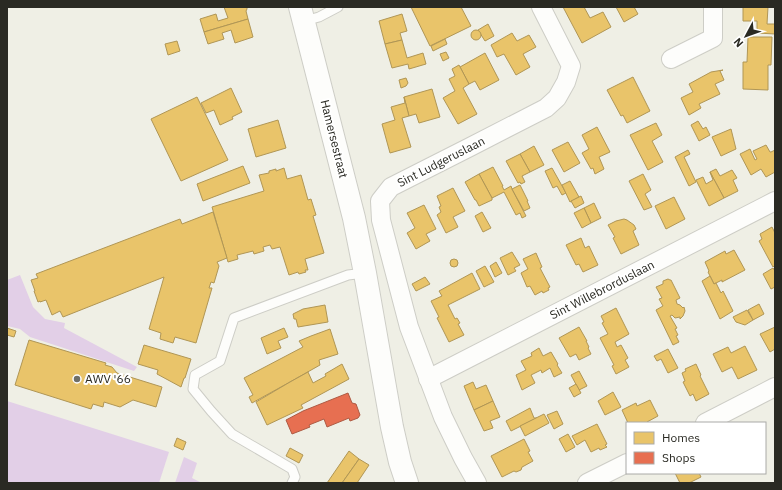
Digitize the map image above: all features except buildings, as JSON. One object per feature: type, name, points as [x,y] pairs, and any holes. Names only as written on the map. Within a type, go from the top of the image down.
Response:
[{"type":"main road","name":"Hamersestraat","points":[[302,14],[354,218],[392,427],[400,462],[407,483]]},
{"type":"street","name":"Sint Ludgeruslaan","points":[[428,379],[409,327],[381,220],[380,201],[391,187],[546,108],[557,98],[566,82],[571,66],[541,7]]},
{"type":"street","points":[[671,59],[713,38],[713,7]]},
{"type":"street","name":"Sint Willebrorduslaan","points":[[428,379],[775,201]]},
{"type":"street","points":[[428,379],[443,417],[477,483]]},
{"type":"street","points":[[707,422],[775,387]]},
{"type":"street","points":[[587,483],[626,464]]},
{"type":"lane","points":[[302,14],[319,17],[338,7]]},
{"type":"lane","points":[[292,483],[295,476],[292,469],[232,434],[211,411],[193,389],[195,375],[220,361],[234,318],[348,276],[365,272]]},
{"type":"shaded area","points":[[20,275],[33,307],[45,319],[65,323],[64,328],[137,367],[134,371],[30,337],[20,329],[7,326],[7,280]]},
{"type":"shaded area","points":[[7,401],[169,452],[159,483],[7,483]]},
{"type":"shaded area","points":[[184,457],[197,463],[192,478],[202,483],[175,483]]},
{"type":"place","name":"AWV '66","points":[[77,379]]}]
